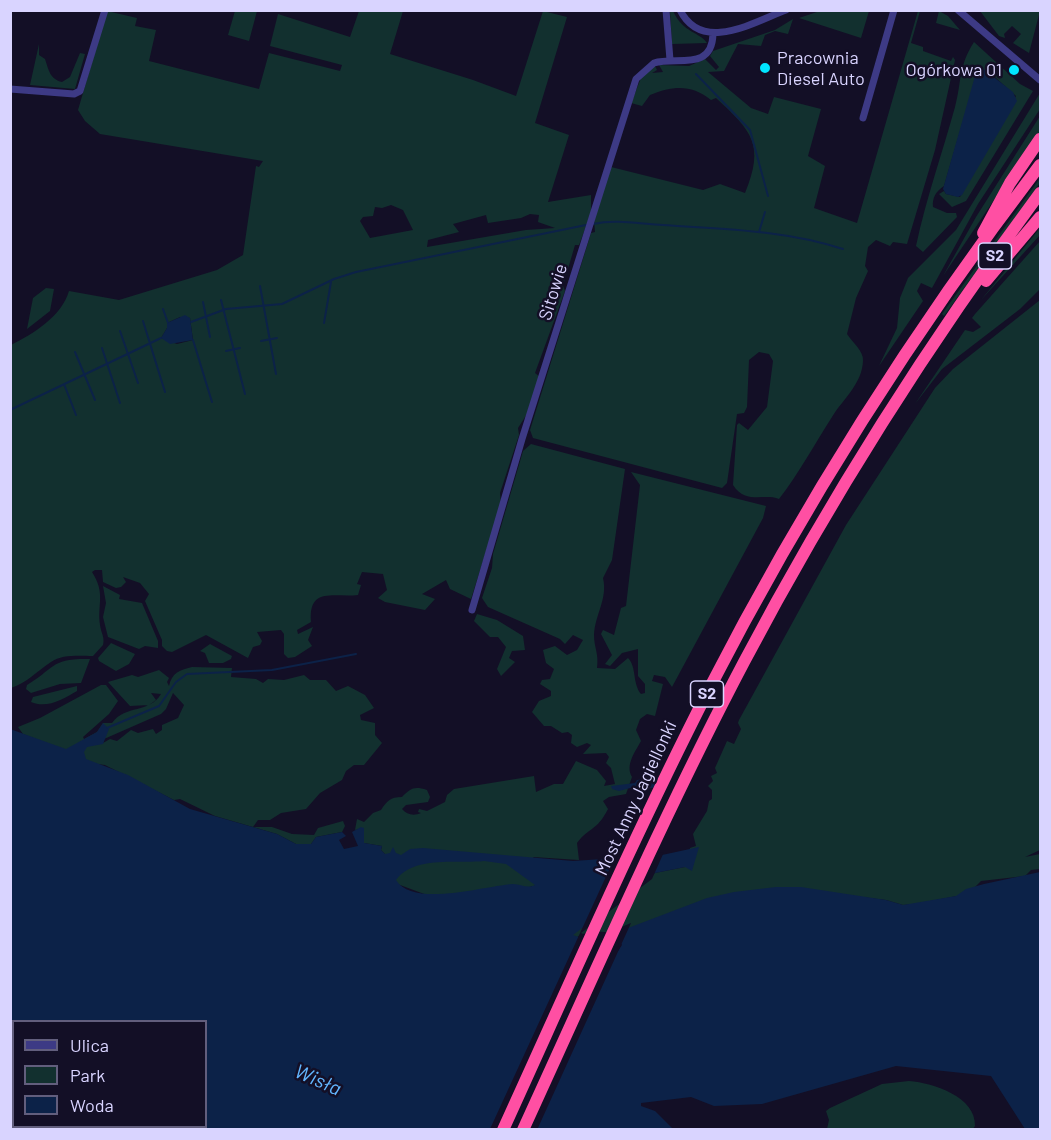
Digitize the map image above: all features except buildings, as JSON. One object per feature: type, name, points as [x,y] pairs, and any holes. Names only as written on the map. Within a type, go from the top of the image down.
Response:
[{"type":"highway","points":[[969,262],[998,201],[1041,139]]},
{"type":"highway","name":"S2","points":[[969,262],[1041,165]]},
{"type":"highway","name":"S2","points":[[951,320],[1041,193]]},
{"type":"highway","points":[[951,320],[1041,217]]},
{"type":"highway","name":"Most Anny Jagiellonki","points":[[503,1130],[652,805],[733,644],[829,476],[936,309],[969,262]]},
{"type":"highway","name":"Most Anny Jagiellonki","points":[[524,1130],[666,818],[745,661],[837,497],[951,320]]},
{"type":"street","points":[[10,89],[74,94],[83,88],[105,10]]},
{"type":"street","points":[[666,10],[670,60]]},
{"type":"street","points":[[681,10],[697,28],[713,34],[786,10]]},
{"type":"street","points":[[863,118],[894,10]]},
{"type":"street","points":[[958,10],[1041,80]]},
{"type":"street","name":"Sitowie","points":[[472,610],[633,87],[647,67],[661,61],[686,62],[699,58],[710,48],[713,34]]},
{"type":"green space","points":[[823,10],[869,11],[861,38],[799,18]]},
{"type":"green space","points":[[107,11],[137,18],[135,26],[156,30],[149,61],[259,89],[269,53],[340,71],[342,65],[270,46],[278,14],[350,37],[359,11],[403,11],[390,54],[516,96],[543,11],[567,17],[535,123],[569,135],[548,202],[591,195],[591,213],[579,245],[575,245],[563,286],[565,291],[535,373],[540,377],[527,414],[518,428],[519,435],[500,493],[501,504],[471,599],[450,589],[446,580],[422,594],[435,599],[425,610],[385,602],[378,598],[387,590],[383,574],[362,572],[357,584],[361,585],[358,595],[325,596],[318,598],[314,603],[311,622],[297,630],[298,634],[313,627],[308,640],[312,646],[295,657],[288,658],[284,654],[284,634],[281,630],[257,632],[262,641],[260,645],[253,647],[248,658],[206,635],[172,652],[167,651],[162,646],[162,640],[145,601],[149,594],[140,583],[123,577],[126,582],[116,588],[103,582],[102,570],[95,570],[92,572],[100,593],[99,618],[103,645],[93,656],[55,659],[27,680],[11,688],[11,345],[46,323],[60,308],[69,291],[119,300],[217,270],[243,255],[256,166],[259,167],[263,161],[100,134],[85,121],[78,110]],"holes":[[[391,205],[403,210],[413,230],[370,238],[360,221],[363,217],[373,216],[375,207],[382,208]],[[530,214],[539,215],[538,222],[555,228],[526,230],[427,247],[428,240],[459,232],[453,224],[486,215],[488,223],[521,218]],[[180,317],[190,318],[193,340],[177,344],[161,338],[167,328],[167,323]]]},
{"type":"green space","points":[[235,11],[257,11],[249,41],[228,35]]},
{"type":"green space","points":[[670,11],[673,11],[686,28],[707,43],[672,44]]},
{"type":"green space","points":[[918,11],[920,11],[911,43],[923,47],[923,51],[951,61],[953,57],[955,60],[935,150],[907,244],[893,242],[890,246],[876,240],[868,247],[865,266],[868,271],[856,298],[847,334],[863,357],[859,377],[779,499],[749,497],[733,485],[737,425],[739,423],[748,430],[767,407],[773,361],[769,354],[759,352],[749,360],[747,407],[744,413],[737,414],[727,483],[722,488],[533,438],[530,430],[591,233],[595,232],[594,219],[611,167],[703,190],[720,184],[745,193],[751,176],[754,163],[752,140],[739,120],[716,98],[711,100],[696,91],[674,88],[650,95],[642,106],[631,103],[641,78],[655,66],[657,70],[652,73],[663,72],[659,65],[689,66],[705,59],[716,70],[719,67],[710,56],[713,51],[775,30],[793,19],[788,34],[775,31],[765,35],[761,46],[738,44],[724,71],[708,72],[751,108],[768,114],[774,97],[821,109],[808,156],[825,166],[814,208],[857,223]]},
{"type":"green space","points":[[939,11],[948,16],[960,30],[936,23]]},
{"type":"green space","points":[[980,11],[1040,11],[1029,53],[1013,43],[1021,34],[1012,26],[1004,34],[1005,38],[999,36]]},
{"type":"green space","points":[[974,42],[1020,84],[1033,91],[966,201],[952,207],[939,194],[944,191],[946,194],[960,197],[1016,96],[987,70],[978,70],[944,186],[937,192],[933,201],[933,207],[947,213],[956,213],[957,217],[923,252],[916,246],[920,228],[955,107],[963,67]]},
{"type":"green space","points":[[39,44],[39,55],[45,59],[52,77],[62,82],[70,77],[80,53],[85,54],[75,89],[30,85]]},
{"type":"green space","points":[[1040,93],[1040,109],[978,204],[932,288],[921,283],[917,291],[923,301],[879,366],[897,328],[900,298],[908,278],[956,230]]},
{"type":"green space","points":[[1040,116],[1040,131],[943,276],[976,217]]},
{"type":"green space","points":[[1040,178],[1040,183],[944,316],[942,314]]},
{"type":"green space","points":[[1040,228],[1040,235],[981,300]]},
{"type":"green space","points":[[1040,241],[1039,290],[1020,309],[942,369],[915,404],[965,330],[973,332],[981,327],[972,318],[975,314]]},
{"type":"green space","points":[[46,288],[54,289],[50,311],[27,329],[33,298]]},
{"type":"green space","points":[[1040,300],[1040,850],[1025,857],[1040,854],[1040,869],[1031,870],[1025,876],[981,881],[975,887],[957,896],[915,904],[903,905],[886,900],[820,892],[615,933],[592,931],[580,935],[517,986],[535,943],[655,873],[685,867],[690,848],[696,846],[693,834],[712,799],[712,790],[708,786],[713,781],[711,776],[717,773],[715,768],[727,741],[734,744],[741,729],[739,720],[846,525],[935,388],[953,369]]},
{"type":"green space","points":[[531,444],[625,469],[612,560],[603,578],[603,600],[595,627],[594,640],[597,668],[615,669],[628,658],[633,666],[636,685],[641,694],[645,693],[645,684],[638,676],[638,649],[622,653],[610,666],[605,664],[612,655],[601,634],[603,630],[614,635],[621,608],[626,606],[640,485],[631,472],[766,506],[763,518],[672,687],[665,677],[654,675],[652,681],[663,684],[655,716],[647,714],[640,719],[636,730],[641,741],[630,763],[632,777],[626,794],[609,797],[603,801],[608,809],[604,816],[577,843],[579,860],[533,857],[552,882],[451,904],[392,882],[385,854],[381,850],[382,846],[364,843],[364,828],[355,830],[357,819],[364,822],[373,813],[381,810],[389,800],[402,797],[416,788],[427,790],[430,797],[428,802],[406,805],[402,809],[406,813],[421,813],[418,812],[419,809],[427,811],[445,802],[447,795],[454,789],[534,776],[536,792],[554,784],[563,784],[576,761],[597,770],[606,781],[604,786],[615,784],[611,768],[606,763],[609,757],[606,753],[583,754],[591,745],[587,743],[577,747],[571,743],[572,735],[568,732],[562,733],[551,726],[544,726],[532,712],[539,701],[551,696],[551,691],[540,684],[542,680],[550,679],[554,669],[546,663],[543,650],[555,646],[567,655],[577,650],[583,640],[573,635],[565,644],[560,639],[488,607],[482,598],[523,451]]},
{"type":"green space","points":[[103,586],[120,595],[119,599],[142,603],[158,641],[158,648],[145,646],[139,649],[108,637],[103,617],[106,603]]},
{"type":"green space","points":[[477,614],[497,620],[523,636],[525,650],[512,651],[509,658],[515,662],[501,676],[497,669],[506,647],[498,637],[490,637],[474,621]]},
{"type":"green space","points":[[111,643],[135,654],[129,664],[116,671],[99,661],[98,658]]},
{"type":"green space","points":[[210,644],[232,656],[231,659],[223,663],[209,663],[205,653],[200,651]]},
{"type":"green space","points":[[90,659],[81,683],[60,684],[31,693],[26,689],[27,685],[60,662]]},
{"type":"green space","points":[[192,667],[232,668],[231,677],[256,679],[263,683],[268,679],[284,680],[304,675],[310,680],[326,680],[336,691],[348,686],[365,695],[374,708],[360,715],[361,720],[375,723],[375,735],[382,743],[364,765],[354,765],[346,771],[342,780],[320,793],[306,809],[281,813],[270,820],[258,820],[253,827],[272,827],[292,834],[314,835],[318,828],[343,821],[345,826],[342,832],[316,837],[311,844],[296,844],[277,834],[215,816],[180,799],[174,800],[105,765],[83,762],[61,749],[23,734],[18,727],[40,718],[101,685],[106,685],[118,701],[109,714],[83,737],[84,739],[97,732],[103,723],[112,723],[124,713],[149,705],[130,706],[108,682],[132,675],[138,677],[159,670],[169,678],[167,682],[169,686],[177,673]],"holes":[[[151,693],[161,694],[156,700]],[[173,693],[184,705],[178,718],[162,725],[162,730],[156,734],[153,729],[138,733],[131,730],[117,741],[110,739],[103,743],[104,739],[161,714],[166,709]]]},
{"type":"green space","points":[[77,686],[77,691],[55,702],[37,704],[31,702],[33,697]]},
{"type":"green space","points":[[909,1081],[941,1088],[952,1093],[969,1107],[975,1126],[972,1130],[827,1129],[829,1120],[826,1111],[830,1108],[882,1084]]},
{"type":"water","points":[[982,68],[1013,92],[1017,101],[962,195],[958,197],[946,194],[943,189],[975,76]]},
{"type":"water","points":[[185,315],[190,318],[193,340],[170,344],[161,338],[167,328],[167,323]]},
{"type":"water","name":"Wisła","points":[[103,723],[109,729],[103,744],[87,747],[84,752],[86,759],[128,775],[190,809],[277,834],[296,844],[311,844],[316,837],[342,832],[346,836],[339,840],[344,849],[358,846],[352,832],[361,827],[364,828],[364,843],[382,846],[381,850],[385,854],[390,853],[393,847],[396,853],[401,855],[410,849],[423,848],[573,861],[662,855],[699,847],[692,871],[685,867],[655,873],[573,935],[618,951],[622,945],[615,933],[707,898],[734,892],[776,887],[801,887],[886,900],[903,905],[956,896],[966,889],[1040,872],[1040,1129],[1025,1129],[991,1076],[896,1066],[762,1104],[714,1106],[691,1097],[641,1103],[641,1106],[655,1111],[673,1129],[45,1129],[207,1128],[207,1020],[12,1020],[11,1048],[10,729],[66,749],[97,732]],"holes":[[[484,861],[506,864],[535,885],[513,884],[433,894],[417,893],[405,888],[396,880],[404,872],[425,864]]]},
{"type":"water","points":[[660,777],[656,787],[637,791],[634,787],[619,791],[612,789],[611,786],[635,783],[637,780]]},
{"type":"pier","points":[[664,852],[652,879],[581,933],[617,948],[619,945],[612,934],[614,930],[631,923],[537,1130],[490,1129],[615,857]]},
{"type":"waterway","points":[[696,74],[750,130],[768,196]]},
{"type":"waterway","points":[[759,232],[765,212]]},
{"type":"waterway","points":[[593,224],[628,222],[754,231],[799,238],[843,249]]},
{"type":"waterway","points":[[191,322],[226,309],[282,304],[334,279],[356,272],[586,225]]},
{"type":"waterway","points":[[324,323],[331,282]]},
{"type":"waterway","points":[[260,286],[276,374]]},
{"type":"waterway","points":[[221,300],[245,394]]},
{"type":"waterway","points":[[203,302],[210,337]]},
{"type":"waterway","points":[[163,309],[168,323]]},
{"type":"waterway","points":[[143,321],[165,392]]},
{"type":"waterway","points":[[120,331],[138,383]]},
{"type":"waterway","points":[[10,410],[161,338]]},
{"type":"waterway","points":[[261,341],[277,338]]},
{"type":"waterway","points":[[193,340],[212,402]]},
{"type":"waterway","points":[[102,348],[120,403]]},
{"type":"waterway","points":[[226,351],[240,348]]},
{"type":"waterway","points":[[75,352],[95,400]]},
{"type":"waterway","points":[[64,384],[76,415]]},
{"type":"waterway","points":[[107,728],[159,706],[176,682],[187,674],[272,670],[356,654]]},
{"type":"place","name":"Pracownia Diesel Auto","points":[[765,68]]},
{"type":"place","name":"Ogórkowa 01","points":[[1014,70]]}]
